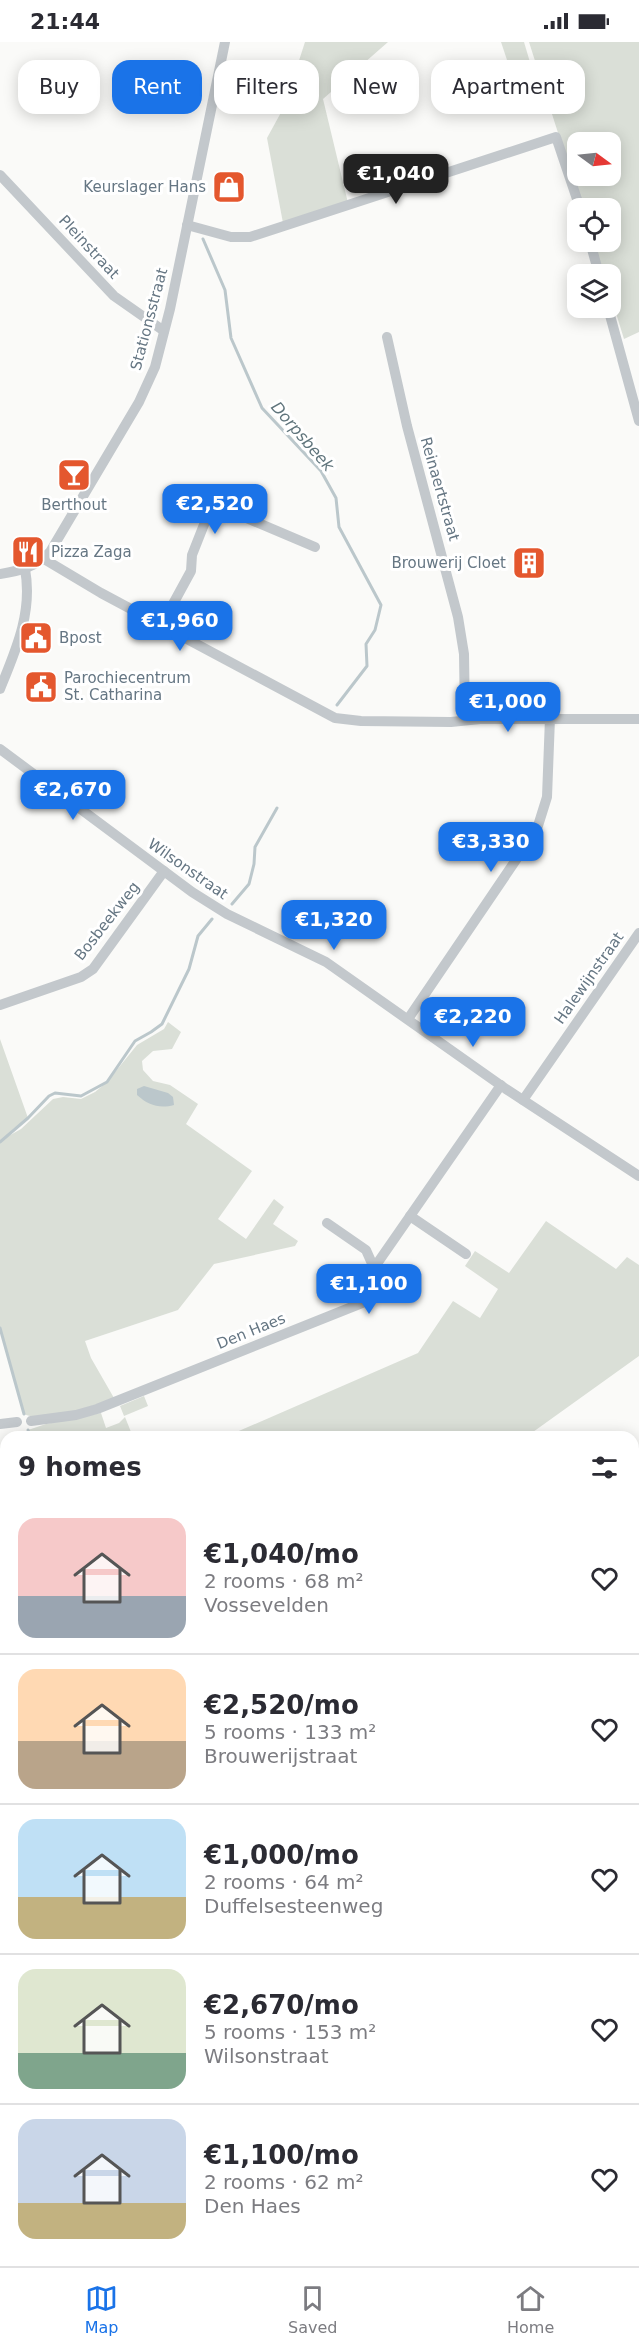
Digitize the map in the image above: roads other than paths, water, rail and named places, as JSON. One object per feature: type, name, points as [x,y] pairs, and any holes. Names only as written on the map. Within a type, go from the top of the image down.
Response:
[{"type":"street","name":"Stationsstraat","points":[[0,574],[25,569],[44,559],[50,552],[139,402],[155,367],[225,42]]},
{"type":"street","points":[[187,225],[231,237],[250,237],[556,137],[577,198]]},
{"type":"street","name":"Pleinstraat","points":[[0,175],[114,296],[164,331]]},
{"type":"street","points":[[611,318],[639,421]]},
{"type":"street","name":"Reinaertstraat","points":[[387,337],[407,426],[458,617],[464,654],[465,720]]},
{"type":"street","points":[[161,626],[191,571],[192,555],[207,517],[213,511],[222,508],[315,547]]},
{"type":"street","points":[[44,559],[63,572],[161,626],[335,718],[361,721],[639,719]]},
{"type":"street","points":[[0,689],[25,622],[28,596],[25,569]]},
{"type":"street","points":[[408,1019],[537,829],[548,787],[550,718]]},
{"type":"street","name":"Wilsonstraat","points":[[0,749],[192,892],[227,914],[326,962],[501,1085],[639,1176]]},
{"type":"street","name":"Bosbeekweg","points":[[0,1005],[81,976],[93,969],[164,871]]},
{"type":"street","name":"Halewijnstraat","points":[[523,1100],[639,933]]},
{"type":"street","name":"Den Haes","points":[[31,1422],[76,1415],[116,1402],[362,1303],[369,1296],[374,1268],[501,1085]]},
{"type":"street","points":[[410,1216],[466,1254]]},
{"type":"street","points":[[327,1223],[366,1250],[374,1268]]},
{"type":"street","points":[[0,1424],[17,1422]]},
{"type":"waterway","name":"Dorpsbeek","points":[[203,239],[225,290],[231,338],[262,408],[321,471],[336,498],[339,527],[381,605],[375,630],[366,644],[367,666],[337,705]]},
{"type":"waterway","name":"Dorpsbeek","points":[[232,904],[249,884],[255,847],[277,808]]},
{"type":"waterway","name":"Dorpsbeek","points":[[0,1142],[49,1096],[55,1093],[81,1096],[107,1082],[135,1041],[162,1024],[189,969],[198,936],[212,919]]},
{"type":"waterway","name":"Dorpsbeek","points":[[0,1328],[24,1414]]},
{"type":"place","name":"Keurslager Hans","points":[[229,187]]},
{"type":"place","name":"Berthout","points":[[74,475]]},
{"type":"place","name":"Pizza Zaga","points":[[28,552]]},
{"type":"place","name":"Brouwerij Cloet","points":[[529,563]]},
{"type":"place","name":"Bpost","points":[[36,638]]},
{"type":"place","name":"Parochiecentrum St. Catharina","points":[[41,687]]}]
